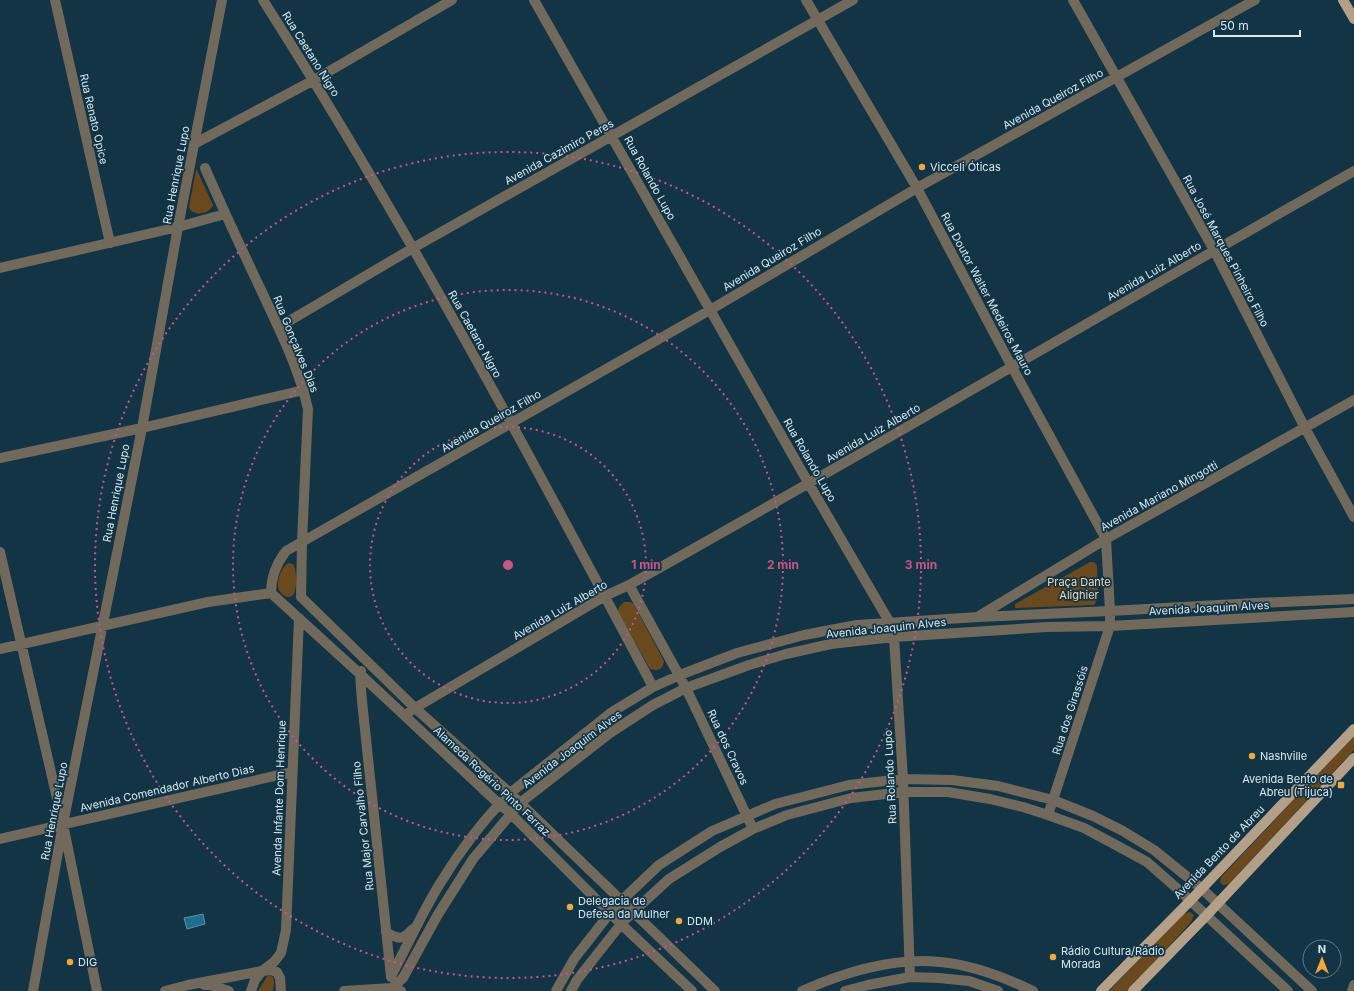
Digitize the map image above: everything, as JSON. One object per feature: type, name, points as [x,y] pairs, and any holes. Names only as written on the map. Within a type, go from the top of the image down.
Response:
[{"type":"main road","points":[[1343,0],[1354,20]]},
{"type":"main road","name":"Avenida Bento de Abreu","points":[[1101,991],[1190,901],[1354,730]]},
{"type":"main road","points":[[1133,991],[1206,916],[1354,758]]},
{"type":"street","name":"Rua Renato Opice","points":[[56,0],[110,243]]},
{"type":"street","name":"Rua Henrique Lupo","points":[[33,991],[63,824],[142,428],[178,227],[222,0]]},
{"type":"street","name":"Rua Caetano Nigro","points":[[264,0],[314,80],[413,248],[511,424],[653,687]]},
{"type":"street","points":[[194,144],[314,80],[452,0]]},
{"type":"street","name":"Rua Rolando Lupo","points":[[534,0],[809,484],[890,623],[894,637],[903,779],[910,976]]},
{"type":"street","name":"Rua Doutor Walter Medeiros Mauro","points":[[806,0],[916,188],[1106,539],[1110,612]]},
{"type":"street","name":"Avenida Cazimiro Peres","points":[[279,327],[413,248],[853,0]]},
{"type":"street","name":"Rua José Marques Pinheiro Filho","points":[[1073,0],[1214,250],[1305,428],[1354,517]]},
{"type":"street","name":"Avenida Queiroz Filho","points":[[302,542],[710,310],[916,188],[1255,0]]},
{"type":"street","name":"Rua Gonçalves Dias","points":[[205,168],[225,214],[279,327],[304,390],[308,409],[301,597]]},
{"type":"street","name":"Avenida Luiz Alberto","points":[[404,715],[605,596],[629,585],[809,484],[1012,366],[1354,171]]},
{"type":"street","points":[[0,268],[178,227],[225,214]]},
{"type":"street","points":[[0,458],[142,428],[304,390]]},
{"type":"street","name":"Avenida Mariano Mingotti","points":[[978,617],[1106,539],[1354,400]]},
{"type":"street","points":[[0,649],[208,602],[270,593],[274,572],[280,559],[286,551],[302,542]]},
{"type":"street","points":[[0,552],[63,824],[97,991]]},
{"type":"street","points":[[629,585],[680,675]]},
{"type":"street","name":"Alameda Rogério Pinto Ferraz","points":[[270,593],[286,606],[510,813],[621,924],[692,991]]},
{"type":"street","points":[[286,606],[294,603],[301,597]]},
{"type":"street","name":"Alameda Rogério Pinto Ferraz","points":[[301,597],[415,708],[510,793],[715,991]]},
{"type":"street","name":"Avenida Joaquim Alves","points":[[391,976],[440,882],[499,804],[510,793],[612,712],[653,687],[680,675],[737,653],[804,635],[857,625],[978,617],[1110,612],[1255,603],[1354,599]]},
{"type":"street","name":"Rua dos Girassóis","points":[[1048,815],[1110,626],[1110,612]]},
{"type":"street","name":"Avenida Joaquim Alves","points":[[395,990],[404,978],[436,916],[473,859],[510,813],[520,803],[610,732],[653,705],[686,688],[749,665],[786,654],[831,644],[894,637],[1047,627],[1110,626],[1354,612]]},
{"type":"street","name":"Avenda Infante Dom Henrique","points":[[262,971],[274,962],[281,953],[286,930],[299,618]]},
{"type":"street","name":"Rua Major Carvalho Filho","points":[[366,659],[360,674],[386,932],[391,976],[395,990]]},
{"type":"street","name":"Rua dos Cravos","points":[[680,675],[753,829]]},
{"type":"street","name":"Avenida Comendador Alberto Dias","points":[[0,839],[292,772]]},
{"type":"street","points":[[556,991],[574,959],[621,901],[659,865],[712,832],[747,815],[775,804],[849,785],[903,779],[952,780],[998,786],[1053,800],[1093,816],[1123,831],[1154,850],[1201,888],[1312,991]]},
{"type":"street","points":[[571,991],[577,980],[621,924],[668,879],[720,847],[753,829],[787,815],[851,798],[903,792],[948,792],[990,799],[1048,815],[1084,828],[1147,862],[1288,991]]},
{"type":"street","name":"Avenida Joaquim Alves","points":[[386,932],[395,938],[405,937],[416,927]]},
{"type":"street","points":[[802,991],[831,978],[865,969],[909,961],[941,962],[973,968],[1007,979],[1033,991]]},
{"type":"street","points":[[165,991],[188,985],[270,970],[277,972],[291,991]]},
{"type":"street","points":[[251,991],[255,980],[262,971]]},
{"type":"street","points":[[845,991],[910,976],[969,982],[998,991]]},
{"type":"street","points":[[280,978],[281,991]]},
{"type":"street","points":[[188,985],[210,986],[229,991]]},
{"type":"street","points":[[1352,991],[1354,985]]},
{"type":"street","points":[[344,991],[395,990]]},
{"type":"green space","points":[[196,170],[213,205],[207,212],[204,213],[194,213],[189,207]]},
{"type":"green space","name":"Praça Dante Alighier","points":[[1090,562],[1094,562],[1097,565],[1098,599],[1094,605],[1015,608],[1015,604]]},
{"type":"green space","points":[[288,563],[293,564],[296,575],[296,585],[292,596],[286,597],[281,593],[278,583],[281,571]]},
{"type":"green space","points":[[624,602],[633,603],[664,661],[663,666],[660,669],[650,669],[618,611],[619,607]]},
{"type":"green space","points":[[1354,736],[1354,750],[1229,884],[1223,885],[1220,882],[1221,877]]},
{"type":"green space","points":[[1190,912],[1194,915],[1191,922],[1128,991],[1109,991],[1183,914]]},
{"type":"green space","points":[[268,975],[273,977],[273,991],[258,991]]},
{"type":"water","points":[[203,914],[205,924],[187,929],[184,918]]},
{"type":"place","name":"Vicceli Óticas","points":[[922,167]]},
{"type":"place","name":"Nashville","points":[[1252,756]]},
{"type":"place","name":"Avenida Bento de Abreu (Tijuca)","points":[[1341,785]]},
{"type":"place","name":"Delegacia de Defesa da Mulher","points":[[570,907]]},
{"type":"place","name":"DDM","points":[[679,921]]},
{"type":"place","name":"Rádio Cultura/Rádio Morada","points":[[1053,957]]},
{"type":"place","name":"DIG","points":[[70,962]]}]
